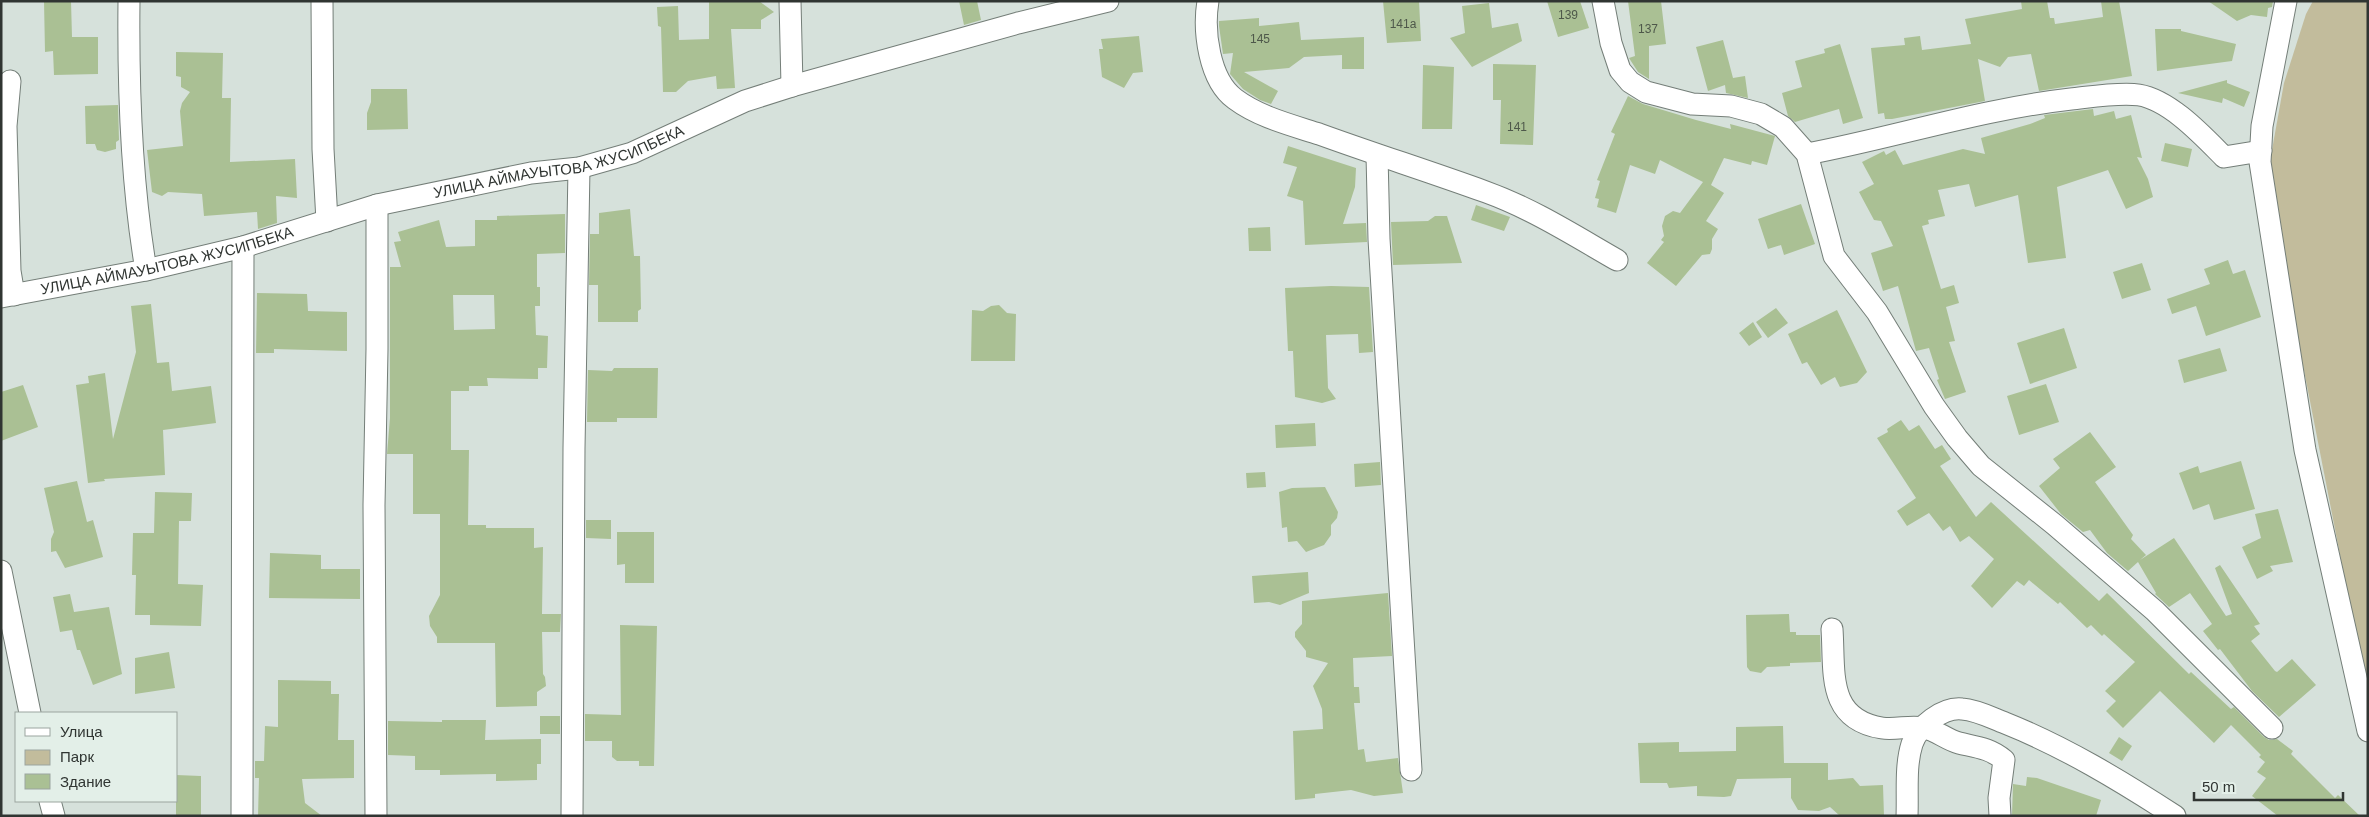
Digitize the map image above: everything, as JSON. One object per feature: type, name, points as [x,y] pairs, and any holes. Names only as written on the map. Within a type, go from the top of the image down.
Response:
[{"type":"street","points":[[128,1],[130,113],[140,234],[146,270]]},
{"type":"street","points":[[322,1],[323,149],[327,221]]},
{"type":"street","points":[[790,1],[792,86]]},
{"type":"street","name":"УЛИЦА АЙМАУЫТОВА ЖУСИПБЕКА","points":[[8,296],[146,270],[243,247],[377,205],[531,172],[579,168],[632,153],[745,102],[792,86],[1018,23],[1108,1]]},
{"type":"street","points":[[1208,1],[1206,14],[1211,54],[1222,85],[1235,99],[1270,117],[1488,193],[1532,212],[1617,260]]},
{"type":"street","points":[[1603,1],[1611,43],[1620,70],[1630,82],[1646,92],[1692,104],[1731,106],[1761,114],[1783,127],[1807,154],[1834,256],[1877,312],[1934,406],[1957,438],[1981,466],[2055,525],[2155,611],[2272,728]]},
{"type":"street","points":[[2286,1],[2262,126],[2260,162],[2306,450],[2368,731]]},
{"type":"street","points":[[8,296],[10,271],[6,126],[10,81]]},
{"type":"street","points":[[1807,154],[2027,104],[2090,97],[2140,95],[2162,104],[2187,122],[2224,157],[2261,151]]},
{"type":"street","points":[[1377,155],[1380,239],[1411,770]]},
{"type":"street","points":[[572,816],[574,448],[579,168]]},
{"type":"street","points":[[376,816],[374,505],[377,205]]},
{"type":"street","points":[[242,816],[243,247]]},
{"type":"street","points":[[1,572],[30,712]]},
{"type":"street","points":[[1832,629],[1836,695],[1847,711],[1863,723],[1883,728],[1923,727],[1956,742],[1993,751],[2004,760],[2000,816]]},
{"type":"street","points":[[1907,816],[1909,759],[1912,743],[1923,727],[1942,713],[1961,708],[1977,712],[2035,737],[2091,765],[2175,816]]},
{"type":"street","points":[[1999,756],[2035,737]]},
{"type":"street","points":[[50,802],[54,816]]},
{"type":"green space","points":[[2313,1],[2368,1],[2368,698],[2300,350],[2270,161],[2284,83],[2306,14]]},
{"type":"building","points":[[44,1],[71,1],[72,37],[98,37],[98,74],[54,75],[53,51],[45,52]]},
{"type":"building","points":[[709,1],[759,1],[774,12],[761,20],[761,29],[731,29],[735,88],[717,89],[716,76],[688,81],[676,92],[663,92],[661,27],[658,26],[657,7],[678,6],[679,40],[709,39]]},
{"type":"building","points":[[959,1],[977,1],[981,20],[964,25]]},
{"type":"building","points":[[1383,1],[1419,1],[1421,41],[1387,43]]},
{"type":"building","points":[[1547,1],[1580,1],[1589,28],[1558,37]]},
{"type":"building","points":[[1628,1],[1661,1],[1666,44],[1649,46],[1649,79],[1638,72],[1629,58],[1635,56]]},
{"type":"building","points":[[2021,1],[2047,1],[2050,18],[2054,18],[2055,24],[2103,17],[2101,1],[2119,1],[2132,76],[2039,91],[2031,54],[2008,57],[2000,67],[1978,59],[1985,101],[1892,119],[1885,119],[1884,113],[1878,114],[1871,48],[1905,45],[1904,38],[1920,36],[1922,50],[1971,44],[1965,19],[2022,9]]},
{"type":"building","points":[[2208,1],[2273,1],[2272,7],[2268,8],[2267,17],[2251,15],[2237,21]]},
{"type":"building","points":[[1489,3],[1492,28],[1518,23],[1522,41],[1472,67],[1450,38],[1465,33],[1462,6]]},
{"type":"building","points":[[1259,18],[1259,26],[1299,22],[1301,40],[1364,37],[1364,69],[1342,69],[1342,55],[1304,57],[1289,68],[1244,72],[1278,91],[1271,104],[1260,100],[1243,89],[1230,74],[1233,53],[1223,54],[1219,26],[1219,21]]},
{"type":"building","points":[[2155,29],[2181,29],[2181,31],[2236,44],[2232,61],[2157,71]]},
{"type":"building","points":[[1139,36],[1143,72],[1133,73],[1124,88],[1102,77],[1099,49],[1103,49],[1101,39]]},
{"type":"building","points":[[1723,40],[1733,78],[1745,76],[1748,98],[1726,93],[1725,85],[1708,91],[1696,47]]},
{"type":"building","points":[[1840,44],[1863,118],[1843,124],[1839,109],[1795,122],[1788,116],[1782,93],[1802,87],[1795,61],[1825,53],[1824,49]]},
{"type":"building","points":[[176,52],[223,53],[222,98],[231,98],[230,162],[295,159],[297,198],[276,196],[277,223],[258,229],[257,212],[204,216],[202,194],[168,192],[162,196],[152,192],[147,150],[183,146],[180,111],[182,103],[190,92],[181,87],[181,77],[176,76]]},
{"type":"building","points":[[1493,64],[1536,65],[1533,145],[1500,144],[1501,100],[1493,100]]},
{"type":"building","points":[[1423,65],[1454,67],[1452,129],[1422,129]]},
{"type":"building","points":[[2227,80],[2227,83],[2250,92],[2244,107],[2223,98],[2222,103],[2178,93]]},
{"type":"building","points":[[371,89],[407,89],[408,129],[367,130],[367,113],[371,102]]},
{"type":"building","points":[[1628,96],[1643,104],[1696,120],[1731,129],[1730,124],[1775,136],[1767,165],[1752,161],[1751,165],[1724,158],[1711,185],[1724,193],[1706,221],[1718,229],[1712,239],[1712,249],[1710,254],[1702,255],[1676,286],[1647,263],[1664,242],[1661,240],[1664,236],[1662,226],[1665,216],[1673,211],[1680,213],[1703,182],[1660,160],[1655,174],[1630,165],[1616,213],[1597,207],[1599,199],[1595,198],[1600,181],[1597,180],[1615,134],[1611,132]]},
{"type":"building","points":[[118,105],[119,140],[116,142],[116,149],[105,152],[97,150],[95,144],[86,144],[85,106]]},
{"type":"building","points":[[2093,109],[2094,116],[2114,111],[2116,119],[2131,115],[2142,158],[2137,157],[2148,179],[2153,197],[2126,209],[2108,170],[2057,187],[2066,258],[2028,263],[2018,195],[1975,207],[1969,184],[1938,190],[1945,216],[1928,220],[1929,224],[1922,226],[1941,289],[1954,285],[1959,303],[1946,307],[1955,341],[1949,342],[1966,392],[1945,399],[1937,380],[1939,379],[1929,348],[1916,351],[1898,286],[1883,291],[1871,253],[1893,246],[1881,221],[1874,220],[1859,192],[1874,184],[1862,162],[1884,151],[1886,155],[1895,150],[1903,165],[1963,149],[1985,154],[1981,138],[2030,124],[2045,118],[2044,115]]},
{"type":"building","points":[[2165,143],[2192,149],[2188,167],[2161,161]]},
{"type":"building","points":[[1288,146],[1356,168],[1355,187],[1343,224],[1366,223],[1367,242],[1305,245],[1303,201],[1287,196],[1297,167],[1283,163]]},
{"type":"building","points":[[1801,204],[1815,244],[1784,255],[1781,245],[1768,249],[1758,219]]},
{"type":"building","points":[[1476,205],[1510,217],[1504,231],[1471,220]]},
{"type":"building","points":[[630,209],[634,256],[640,256],[641,309],[638,311],[638,322],[598,322],[598,285],[589,285],[590,234],[599,234],[599,213]]},
{"type":"building","points":[[565,214],[565,253],[537,254],[537,287],[540,287],[540,306],[535,306],[536,335],[548,336],[547,368],[538,368],[538,379],[487,378],[488,386],[469,386],[469,391],[451,391],[451,450],[469,450],[468,525],[486,525],[486,528],[534,528],[534,548],[543,547],[542,614],[561,614],[560,632],[542,632],[543,674],[546,686],[537,692],[537,706],[496,707],[495,643],[437,643],[437,637],[430,626],[429,616],[440,595],[440,514],[413,514],[413,454],[387,454],[390,418],[390,267],[401,267],[394,242],[401,241],[398,232],[439,220],[446,247],[475,246],[475,220],[497,220],[497,216]],"holes":[[[453,295],[494,295],[495,329],[454,330]]]},
{"type":"building","points":[[1435,216],[1447,216],[1462,263],[1393,265],[1391,222],[1428,221]]},
{"type":"building","points":[[1270,227],[1271,251],[1249,251],[1248,228]]},
{"type":"building","points":[[2228,260],[2233,274],[2245,270],[2261,317],[2206,336],[2196,306],[2172,314],[2167,299],[2210,284],[2204,269]]},
{"type":"building","points":[[2142,263],[2151,290],[2122,299],[2113,272]]},
{"type":"building","points":[[1369,287],[1373,352],[1359,353],[1358,334],[1326,335],[1328,388],[1336,399],[1322,403],[1295,397],[1293,351],[1288,351],[1285,288]]},
{"type":"building","points":[[257,293],[307,294],[308,311],[347,312],[347,351],[274,349],[274,353],[256,353]]},
{"type":"building","points":[[151,304],[157,363],[169,362],[172,391],[211,386],[216,423],[163,430],[165,475],[104,479],[105,481],[88,483],[76,385],[89,383],[88,376],[105,373],[113,439],[136,352],[131,306]]},
{"type":"building","points":[[999,305],[1007,313],[1016,314],[1015,361],[971,361],[972,310],[983,311],[991,306]]},
{"type":"building","points":[[1776,308],[1788,323],[1768,338],[1756,322]]},
{"type":"building","points":[[1837,310],[1867,372],[1857,383],[1840,387],[1835,377],[1821,385],[1807,362],[1802,364],[1788,334]]},
{"type":"building","points":[[1753,322],[1762,337],[1749,346],[1739,333]]},
{"type":"building","points":[[2064,328],[2077,368],[2030,384],[2017,343]]},
{"type":"building","points":[[2220,348],[2227,371],[2184,383],[2178,360]]},
{"type":"building","points":[[614,368],[658,368],[657,418],[617,418],[617,422],[587,422],[588,370],[612,371]]},
{"type":"building","points":[[2046,384],[2059,422],[2019,435],[2007,396]]},
{"type":"building","points":[[23,385],[38,427],[1,441],[1,392]]},
{"type":"building","points":[[1901,420],[1909,431],[1919,425],[1935,449],[1942,445],[1951,459],[1940,466],[1976,517],[1991,502],[2099,601],[2107,593],[2189,674],[2191,672],[2231,709],[2234,707],[2264,737],[2269,740],[2277,739],[2293,751],[2291,754],[2335,798],[2338,795],[2360,816],[2278,816],[2252,796],[2266,778],[2257,772],[2265,762],[2259,757],[2261,755],[2231,725],[2214,743],[2160,691],[2123,728],[2106,711],[2116,701],[2105,691],[2135,662],[2104,634],[2102,636],[2091,625],[2087,628],[2060,602],[2058,604],[2029,580],[2024,586],[2017,581],[1992,608],[1971,586],[1994,559],[1969,536],[1960,542],[1950,526],[1943,531],[1929,513],[1907,526],[1897,511],[1916,498],[1877,438],[1888,432],[1887,429]]},
{"type":"building","points":[[1315,423],[1316,446],[1276,448],[1275,425]]},
{"type":"building","points":[[2090,432],[2116,467],[2095,482],[2133,535],[2131,539],[2146,555],[2140,560],[2174,538],[2226,616],[2232,614],[2215,568],[2220,565],[2260,624],[2254,626],[2260,634],[2251,641],[2275,671],[2277,672],[2292,659],[2316,685],[2279,717],[2252,691],[2220,649],[2218,650],[2203,631],[2212,624],[2190,593],[2169,607],[2155,594],[2138,562],[2128,571],[2107,553],[2090,530],[2083,532],[2061,514],[2039,486],[2060,468],[2053,459]]},
{"type":"building","points":[[2241,461],[2255,509],[2214,520],[2209,504],[2193,510],[2179,473],[2198,466],[2200,473]]},
{"type":"building","points":[[1380,462],[1381,485],[1355,487],[1354,464]]},
{"type":"building","points":[[1265,472],[1266,487],[1247,488],[1246,473]]},
{"type":"building","points":[[77,481],[87,522],[93,520],[103,557],[65,568],[56,551],[51,552],[51,539],[54,532],[44,488]]},
{"type":"building","points":[[1325,487],[1338,512],[1337,518],[1331,525],[1331,535],[1324,545],[1306,552],[1297,541],[1288,542],[1287,527],[1282,528],[1279,492],[1292,488]]},
{"type":"building","points":[[155,492],[192,493],[191,521],[179,521],[178,584],[203,585],[201,626],[150,625],[150,615],[135,615],[136,575],[132,575],[133,533],[154,533]]},
{"type":"building","points":[[2278,509],[2293,562],[2270,566],[2273,571],[2257,579],[2242,547],[2261,538],[2255,514]]},
{"type":"building","points":[[586,520],[611,520],[611,539],[586,538]]},
{"type":"building","points":[[617,532],[654,532],[654,583],[625,583],[625,564],[617,565]]},
{"type":"building","points":[[270,553],[321,555],[321,569],[360,569],[360,599],[269,598]]},
{"type":"building","points":[[1308,572],[1309,593],[1280,605],[1269,602],[1254,603],[1252,576]]},
{"type":"building","points":[[1388,593],[1392,656],[1353,658],[1354,687],[1359,687],[1360,703],[1354,703],[1358,750],[1364,749],[1366,762],[1398,758],[1403,793],[1374,796],[1351,790],[1315,794],[1315,798],[1295,800],[1293,731],[1323,729],[1322,709],[1313,686],[1328,663],[1306,657],[1306,651],[1295,637],[1295,632],[1302,624],[1302,601]]},
{"type":"building","points":[[70,594],[74,612],[109,607],[122,674],[93,685],[80,650],[77,650],[72,630],[60,632],[53,597]]},
{"type":"building","points":[[1789,614],[1790,632],[1796,632],[1796,635],[1820,635],[1821,662],[1790,663],[1790,666],[1767,667],[1761,673],[1750,671],[1747,667],[1746,615]]},
{"type":"building","points":[[620,625],[657,626],[654,766],[639,766],[639,761],[617,761],[612,757],[612,741],[585,741],[585,714],[621,715]]},
{"type":"building","points":[[169,652],[175,688],[135,694],[135,658]]},
{"type":"building","points":[[278,680],[331,681],[331,694],[339,694],[338,740],[354,740],[354,778],[302,779],[305,803],[322,816],[258,816],[259,778],[255,778],[255,761],[264,761],[265,726],[278,727]]},
{"type":"building","points":[[540,716],[560,716],[560,734],[540,734]]},
{"type":"building","points":[[442,720],[486,720],[485,740],[541,739],[541,764],[537,764],[537,780],[496,781],[496,774],[440,775],[440,770],[415,770],[415,756],[388,755],[388,721],[442,722]]},
{"type":"building","points":[[1783,726],[1784,763],[1828,763],[1828,780],[1853,778],[1860,786],[1883,785],[1884,816],[1840,816],[1830,807],[1819,811],[1798,810],[1791,798],[1791,778],[1737,779],[1731,796],[1724,797],[1697,796],[1697,786],[1669,788],[1667,783],[1640,783],[1638,743],[1679,742],[1679,752],[1736,751],[1736,727]]},
{"type":"building","points":[[2119,737],[2132,746],[2122,761],[2109,753]]},
{"type":"building","points":[[178,775],[201,776],[201,815],[176,815]]},
{"type":"building","points":[[2027,777],[2037,778],[2101,800],[2096,816],[2012,816],[2013,784],[2026,786]]}]
